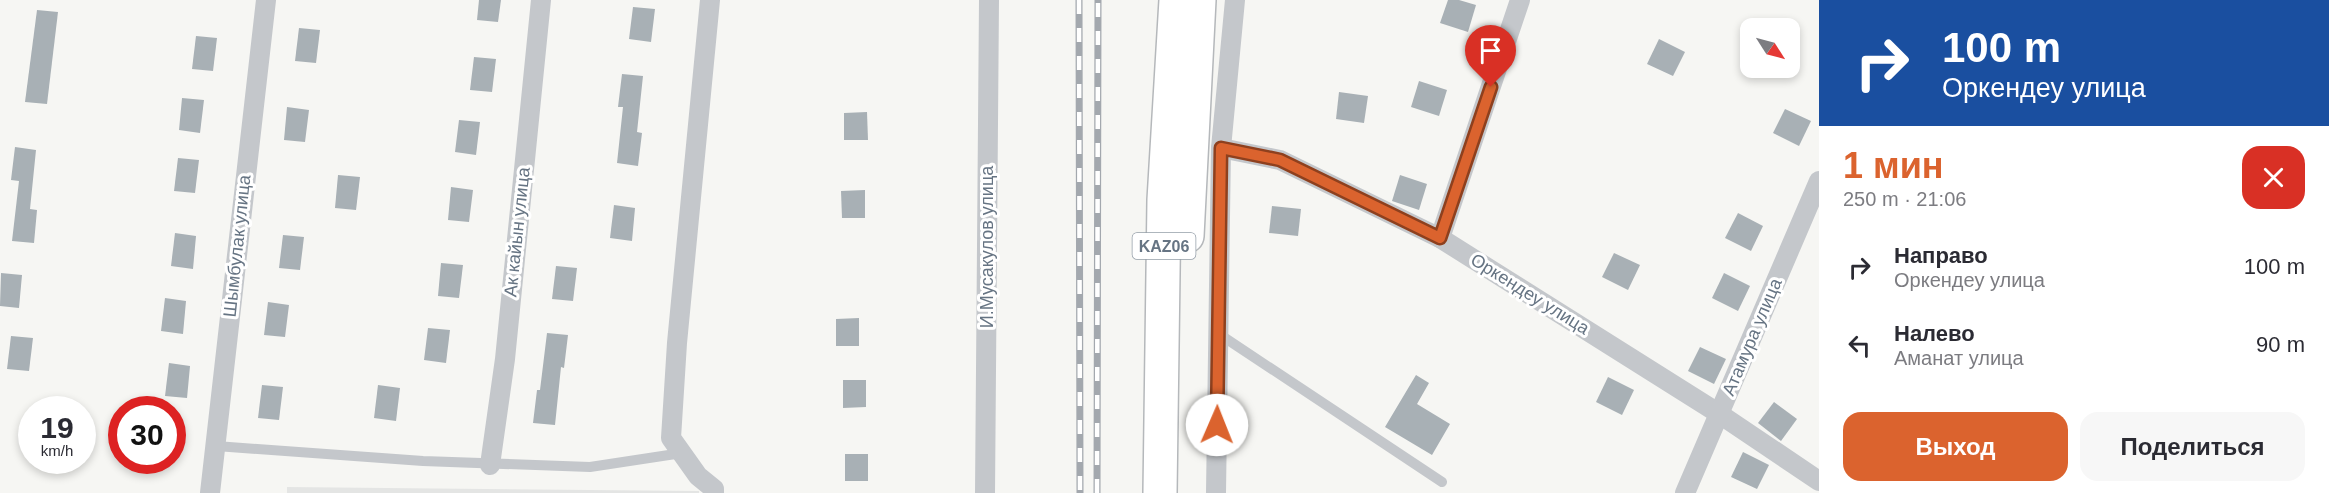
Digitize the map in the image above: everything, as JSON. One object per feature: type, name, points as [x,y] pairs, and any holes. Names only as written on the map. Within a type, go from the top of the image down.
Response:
[{"type":"highway","name":"KАZ06","points":[[1160,493],[1164,200],[1176,0]]},
{"type":"highway","name":"KАZ06","points":[[1183,493],[1187,200],[1199,0]]},
{"type":"street","name":"Шымбулак улица","points":[[210,493],[266,0]]},
{"type":"street","name":"Ак кайын улица","points":[[490,465],[505,359],[541,0]]},
{"type":"street","points":[[710,0],[677,343],[671,438],[698,476],[714,489],[714,493]]},
{"type":"street","name":"И.Мусакулов улица","points":[[985,493],[989,0]]},
{"type":"street","points":[[1216,493],[1221,148],[1235,0]]},
{"type":"street","points":[[1440,238],[1520,0]]},
{"type":"street","name":"Оркендеу улица","points":[[1221,148],[1280,160],[1440,238],[1719,413],[1819,481]]},
{"type":"street","name":"Атамура улица","points":[[1685,493],[1819,181]]},
{"type":"lane","points":[[1219,334],[1442,482]]},
{"type":"lane","points":[[216,446],[490,465],[590,467],[682,453]]},
{"type":"shaded area","points":[[287,487],[699,491],[699,493],[287,493]]},
{"type":"building","points":[[479,0],[501,0],[498,22],[477,20]]},
{"type":"building","points":[[1448,0],[1459,0],[1476,5],[1468,32],[1440,23]]},
{"type":"building","points":[[633,7],[655,9],[651,42],[629,39]]},
{"type":"building","points":[[37,10],[58,12],[47,104],[25,102]]},
{"type":"building","points":[[299,28],[320,30],[316,63],[295,61]]},
{"type":"building","points":[[196,36],[217,38],[213,71],[192,69]]},
{"type":"building","points":[[1659,39],[1685,52],[1673,76],[1647,64]]},
{"type":"building","points":[[474,57],[496,59],[492,92],[470,90]]},
{"type":"building","points":[[622,74],[643,76],[637,132],[642,133],[638,166],[617,163],[623,107],[618,107]]},
{"type":"building","points":[[1419,81],[1447,90],[1439,116],[1411,107]]},
{"type":"building","points":[[1339,92],[1368,96],[1364,123],[1336,119]]},
{"type":"building","points":[[182,98],[204,100],[200,133],[179,130]]},
{"type":"building","points":[[287,107],[309,110],[305,142],[284,140]]},
{"type":"building","points":[[1785,109],[1811,121],[1799,146],[1773,133]]},
{"type":"building","points":[[867,112],[868,140],[844,140],[844,113]]},
{"type":"building","points":[[459,120],[480,122],[476,155],[455,152]]},
{"type":"building","points":[[15,147],[36,150],[30,209],[37,210],[34,243],[12,241],[19,181],[11,180]]},
{"type":"building","points":[[178,158],[199,160],[195,193],[174,191]]},
{"type":"building","points":[[338,175],[360,177],[356,210],[335,208]]},
{"type":"building","points":[[1400,175],[1427,184],[1419,210],[1392,201]]},
{"type":"building","points":[[451,187],[473,190],[469,222],[448,220]]},
{"type":"building","points":[[865,190],[865,218],[842,218],[841,191]]},
{"type":"building","points":[[614,205],[635,208],[632,241],[610,238]]},
{"type":"building","points":[[1272,206],[1301,209],[1298,236],[1269,233]]},
{"type":"building","points":[[1738,213],[1763,226],[1751,251],[1725,238]]},
{"type":"building","points":[[175,233],[196,236],[193,269],[171,266]]},
{"type":"building","points":[[283,235],[304,237],[300,270],[279,268]]},
{"type":"building","points":[[1614,253],[1640,265],[1628,290],[1602,277]]},
{"type":"building","points":[[441,263],[463,265],[459,298],[438,296]]},
{"type":"building","points":[[556,266],[577,268],[573,301],[552,299]]},
{"type":"building","points":[[1,273],[22,275],[19,308],[0,306]]},
{"type":"building","points":[[1724,273],[1750,286],[1738,311],[1712,298]]},
{"type":"building","points":[[165,298],[186,301],[183,334],[161,331]]},
{"type":"building","points":[[268,302],[289,305],[285,337],[264,335]]},
{"type":"building","points":[[859,318],[859,346],[836,346],[836,319]]},
{"type":"building","points":[[428,328],[450,330],[446,363],[424,360]]},
{"type":"building","points":[[547,333],[568,335],[564,368],[561,367],[555,425],[533,423],[537,390],[540,390]]},
{"type":"building","points":[[11,336],[33,338],[29,371],[7,369]]},
{"type":"building","points":[[1700,347],[1726,359],[1714,384],[1688,371]]},
{"type":"building","points":[[169,363],[190,366],[187,398],[186,396],[165,396]]},
{"type":"building","points":[[1416,375],[1429,383],[1417,404],[1450,424],[1432,455],[1385,427]]},
{"type":"building","points":[[1608,377],[1634,390],[1622,415],[1596,402]]},
{"type":"building","points":[[843,380],[866,380],[866,407],[843,408]]},
{"type":"building","points":[[262,385],[283,387],[279,420],[258,418]]},
{"type":"building","points":[[378,385],[400,388],[396,421],[374,418]]},
{"type":"building","points":[[1774,402],[1797,419],[1781,441],[1758,423]]},
{"type":"building","points":[[1743,452],[1769,465],[1757,489],[1731,477]]},
{"type":"building","points":[[845,454],[868,454],[868,481],[845,481]]},
{"type":"railway","points":[[1079,0],[1080,493]]},
{"type":"railway","points":[[1097,493],[1098,0]]},
{"type":"route","points":[[1217,425],[1221,148],[1280,160],[1440,238],[1491,87]]}]
